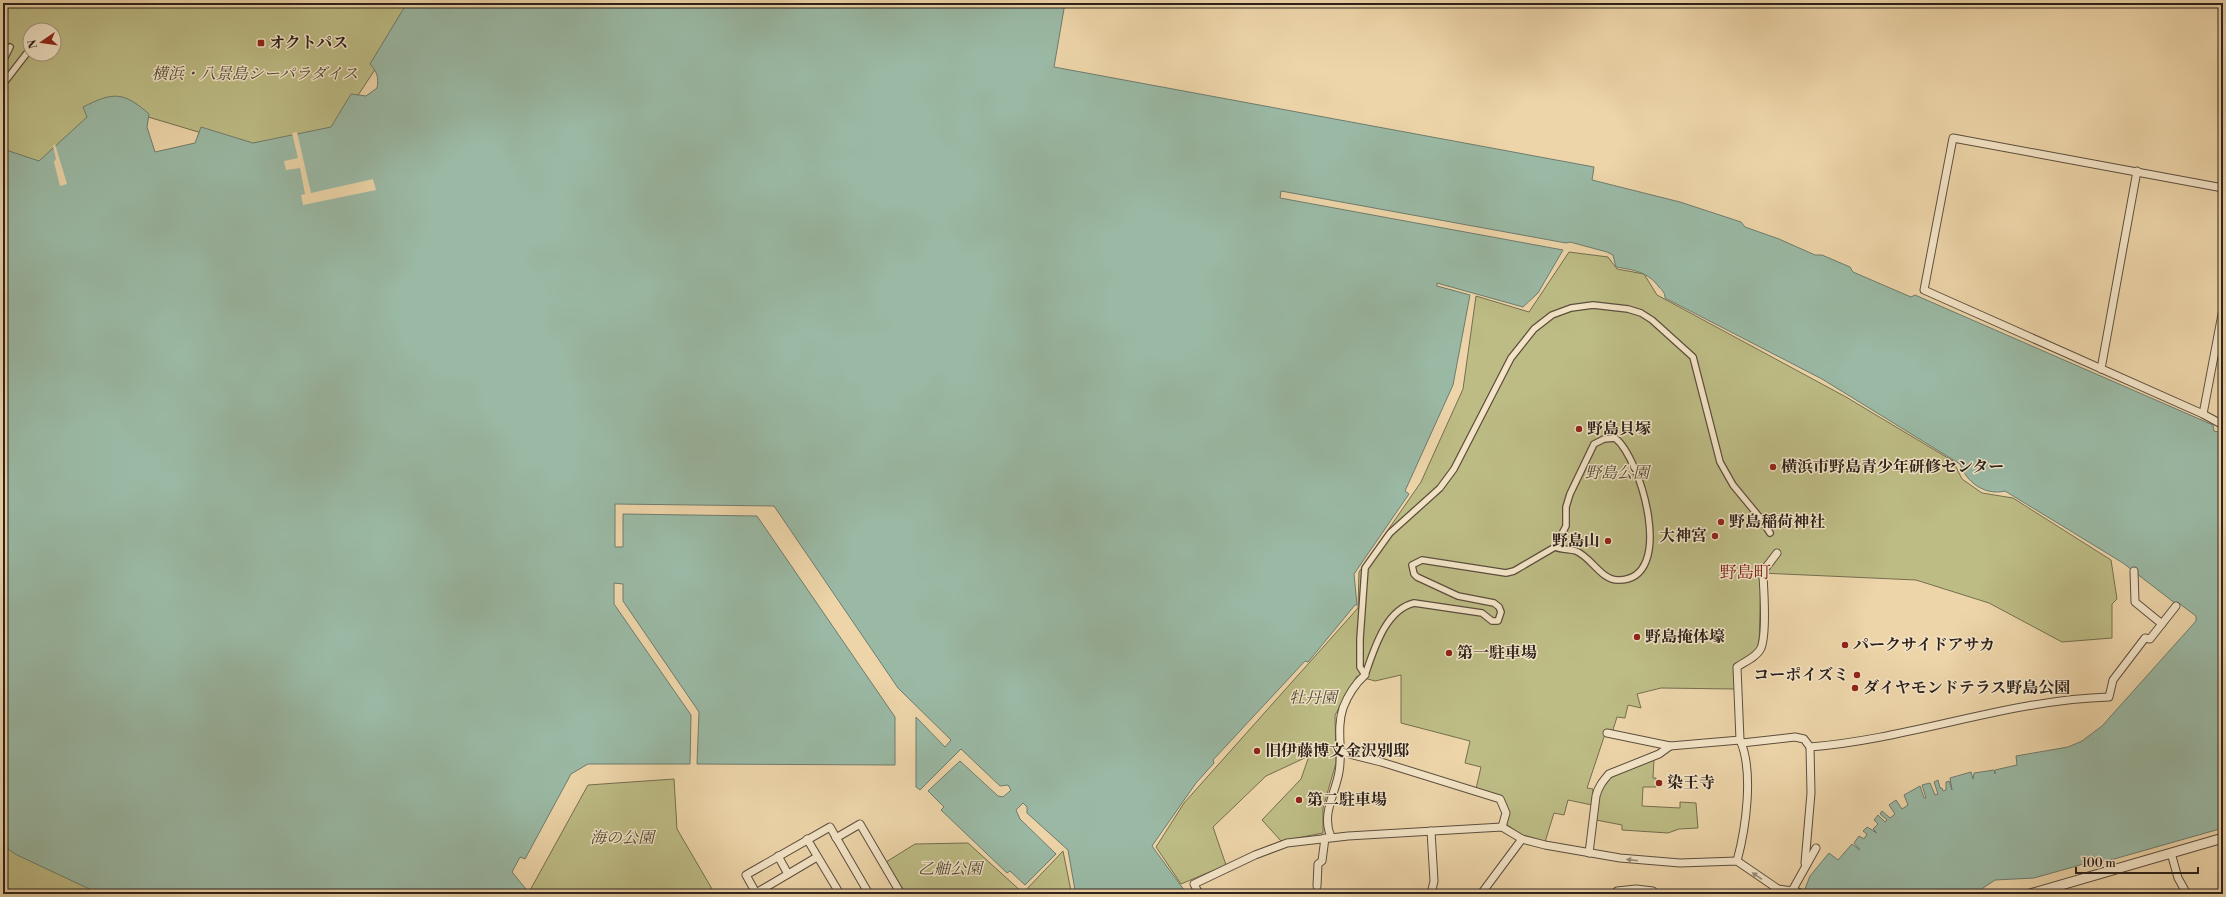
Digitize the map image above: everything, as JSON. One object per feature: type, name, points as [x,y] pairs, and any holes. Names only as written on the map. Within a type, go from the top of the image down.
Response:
[{"type":"street","points":[[3,61],[10,47]]},
{"type":"street","points":[[3,84],[22,59]]},
{"type":"street","points":[[2223,188],[1953,138],[1924,290],[2203,414],[2223,425]]},
{"type":"street","points":[[2101,369],[2137,172]]},
{"type":"street","points":[[1365,675],[1360,667],[1360,639],[1365,568],[1390,532],[1440,488],[1454,469],[1511,358],[1534,329],[1552,315],[1571,308],[1593,305],[1628,309],[1641,313],[1652,320],[1693,357],[1720,462],[1733,485],[1761,519],[1770,533]]},
{"type":"street","points":[[2203,414],[2223,309]]},
{"type":"street","points":[[1317,886],[1318,864],[1322,861],[1328,838],[1328,808],[1339,773],[1341,752],[1339,726],[1344,707],[1356,684],[1365,675],[1390,620],[1404,605],[1414,603],[1482,613],[1495,622],[1500,618],[1499,607],[1494,603],[1458,596],[1414,574],[1412,569],[1415,562],[1422,560],[1506,573],[1514,571],[1555,548],[1566,526],[1566,507],[1570,494],[1594,444],[1604,439],[1615,438],[1621,442],[1628,454],[1648,506],[1651,540],[1641,570],[1630,578],[1618,580],[1605,576],[1576,551],[1555,548]]},
{"type":"street","points":[[1737,861],[1745,830],[1747,798],[1745,750],[1741,742],[1736,667],[1750,658],[1761,648],[1764,621],[1764,570],[1777,553]]},
{"type":"street","points":[[2134,570],[2135,602],[2162,624]]},
{"type":"street","points":[[1810,747],[1871,738],[1962,719],[2081,698],[2108,697],[2113,680],[2119,671],[2145,638],[2150,639],[2176,606]]},
{"type":"street","points":[[1607,733],[1670,746],[1795,737],[1804,739],[1810,747],[1811,793],[1805,865]]},
{"type":"street","points":[[1589,853],[1596,796],[1598,788],[1604,780],[1609,774],[1659,754],[1670,746]]},
{"type":"street","points":[[1341,752],[1381,762],[1500,799],[1506,813],[1502,827]]},
{"type":"street","points":[[836,838],[860,824],[901,894]]},
{"type":"street","points":[[817,857],[756,893],[746,875],[830,827],[869,894]]},
{"type":"street","points":[[1199,894],[1194,884],[1255,855],[1287,843],[1328,838],[1502,827],[1522,839],[1589,853],[1646,861],[1737,861],[1776,892],[1794,893],[1805,865],[1816,848]]},
{"type":"street","points":[[1431,831],[1434,893]]},
{"type":"street","points":[[2030,894],[2223,838]]},
{"type":"street","points":[[807,839],[840,894]]},
{"type":"street","points":[[1481,894],[1522,839]]},
{"type":"street","points":[[2171,853],[2178,878],[2187,894]]},
{"type":"street","points":[[778,856],[788,874]]},
{"type":"street","points":[[1615,894],[1617,891],[1636,889],[1653,891],[1654,894]]},
{"type":"green space","name":"横浜・八景島シーパラダイス","points":[[3,3],[419,3],[333,133],[252,148],[118,108],[36,166],[3,155]]},
{"type":"green space","name":"野島公園","points":[[1569,252],[1608,257],[1617,269],[1644,274],[1657,295],[1846,397],[1953,461],[1962,479],[1982,493],[2013,498],[2111,560],[2117,599],[2112,604],[2112,638],[2062,642],[1989,603],[1916,580],[1761,573],[1759,646],[1749,657],[1735,665],[1735,689],[1661,688],[1637,694],[1641,708],[1628,705],[1625,718],[1617,717],[1612,733],[1605,734],[1587,788],[1593,789],[1592,805],[1568,800],[1564,815],[1554,813],[1545,842],[1523,836],[1506,824],[1509,815],[1501,796],[1476,789],[1481,767],[1465,763],[1470,741],[1401,723],[1401,675],[1375,681],[1357,676],[1335,715],[1336,763],[1323,808],[1323,833],[1281,841],[1262,820],[1301,779],[1309,756],[1266,776],[1213,827],[1226,865],[1181,884],[1156,847],[1184,803],[1358,608],[1359,572],[1421,482],[1463,389],[1476,296],[1529,312]]},
{"type":"green space","points":[[1654,760],[1653,778],[1656,778],[1656,787],[1643,787],[1642,806],[1680,808],[1680,802],[1696,803],[1698,828],[1679,829],[1668,833],[1622,830],[1622,825],[1596,820],[1598,793],[1609,778]]},
{"type":"green space","name":"海の公園","points":[[674,779],[677,829],[715,894],[528,894],[588,785]]},
{"type":"green space","points":[[3,816],[162,894],[3,894]]},
{"type":"green space","name":"乙舳公園","points":[[968,843],[1023,893],[1063,851],[1071,891],[1075,894],[906,894],[886,862],[915,844]]},
{"type":"shaded area","points":[[407,3],[1065,3],[1054,67],[1594,167],[1592,180],[1680,202],[1741,222],[1745,227],[1779,239],[1815,255],[1822,255],[1850,267],[1853,272],[1911,297],[1915,295],[2213,425],[2214,431],[2223,433],[2223,828],[2107,861],[2098,860],[2034,878],[1995,880],[1974,894],[1803,894],[1810,876],[1829,853],[1838,860],[1852,844],[1860,850],[1854,843],[1859,836],[1864,839],[1867,834],[1863,831],[1867,827],[1877,833],[1873,829],[1878,824],[1874,820],[1878,815],[1885,822],[1887,820],[1880,814],[1882,811],[1890,818],[1895,814],[1889,805],[1896,800],[1902,809],[1908,805],[1904,795],[1920,786],[1924,798],[1926,798],[1922,785],[1930,783],[1935,795],[1938,794],[1934,782],[1938,780],[1940,788],[1942,788],[1943,791],[1946,790],[1946,782],[1949,781],[1952,790],[1950,778],[1971,772],[1973,779],[1974,773],[1994,770],[1995,774],[1995,770],[2017,765],[2016,756],[2068,747],[2082,741],[2102,726],[2196,621],[2196,616],[2180,604],[2176,604],[2123,563],[2005,491],[1990,491],[1977,486],[1967,477],[1960,464],[1822,379],[1665,298],[1663,291],[1650,278],[1640,272],[1616,267],[1613,255],[1607,252],[1570,242],[1566,243],[1281,191],[1280,198],[1563,250],[1538,293],[1523,307],[1437,283],[1437,286],[1470,295],[1453,385],[1405,491],[1409,494],[1354,574],[1357,605],[1355,605],[1308,662],[1305,661],[1213,760],[1214,763],[1196,783],[1152,846],[1187,894],[1079,894],[1075,890],[1068,850],[1027,813],[1027,807],[1023,803],[1016,810],[1020,819],[1056,854],[1025,885],[1010,871],[1007,873],[941,810],[944,807],[928,791],[960,761],[998,796],[1003,797],[1011,790],[1008,785],[1000,786],[961,749],[920,790],[916,787],[916,717],[945,747],[951,740],[898,688],[774,506],[615,504],[615,547],[623,547],[623,514],[757,516],[895,717],[895,765],[697,764],[699,712],[623,601],[623,584],[614,583],[614,604],[691,715],[690,764],[588,764],[571,774],[525,859],[520,857],[512,872],[530,894],[100,894],[15,854],[3,845],[3,149],[39,161],[87,117],[83,107],[102,99],[118,96],[132,101],[149,114],[147,127],[155,152],[195,143],[201,127],[253,143],[331,127],[351,94],[366,96],[377,88],[377,75],[370,64]]},
{"type":"pier","points":[[297,132],[311,193],[373,179],[376,190],[303,205],[301,195],[305,194],[300,168],[286,170],[284,161],[298,158],[292,133]]},
{"type":"pier","points":[[55,144],[67,184],[60,186],[54,162],[56,159],[53,146]]},
{"type":"place","name":"オクトパス","points":[[261,43]]},
{"type":"place","name":"野島貝塚","points":[[1579,429]]},
{"type":"place","name":"横浜市野島青少年研修センター","points":[[1773,467]]},
{"type":"place","name":"野島稲荷神社","points":[[1721,522]]},
{"type":"place","name":"大神宮","points":[[1715,536]]},
{"type":"place","name":"野島山","points":[[1608,541]]},
{"type":"place","name":"野島掩体壕","points":[[1637,637]]},
{"type":"place","name":"パークサイドアサカ","points":[[1845,645]]},
{"type":"place","name":"第一駐車場","points":[[1449,653]]},
{"type":"place","name":"コーポイズミ","points":[[1857,675]]},
{"type":"place","name":"ダイヤモンドテラス野島公園","points":[[1855,688]]},
{"type":"place","name":"旧伊藤博文金沢別邸","points":[[1257,751]]},
{"type":"place","name":"染王寺","points":[[1659,783]]},
{"type":"place","name":"第二駐車場","points":[[1299,800]]},
{"type":"district","name":"野島町","points":[[1745,573]]},
{"type":"park label","name":"牡丹園","points":[[1313,698]]}]
